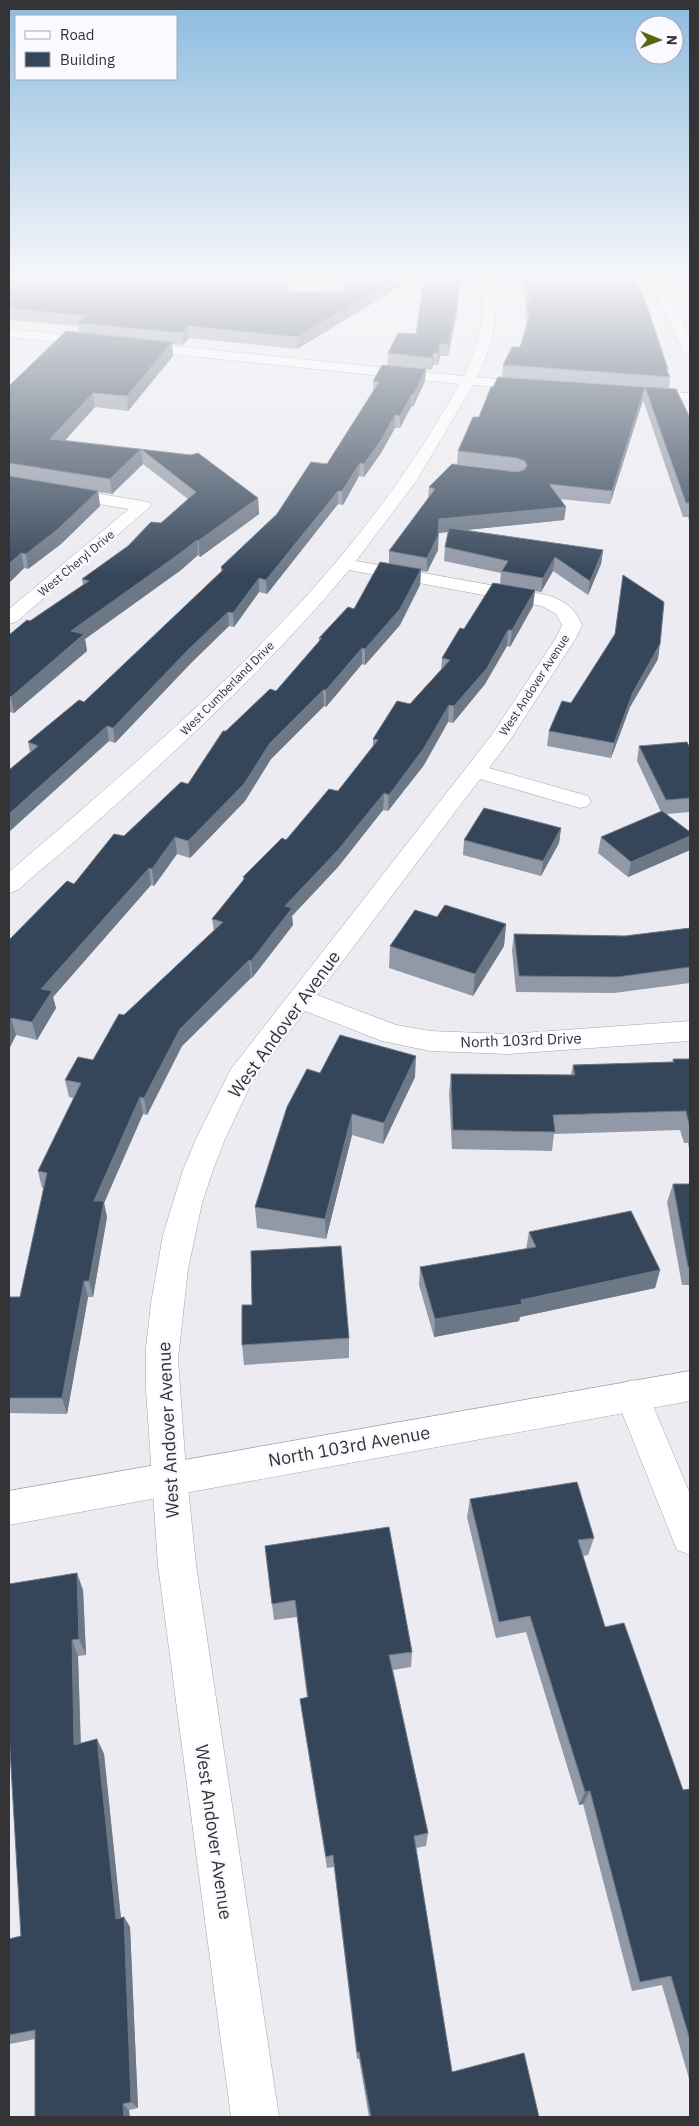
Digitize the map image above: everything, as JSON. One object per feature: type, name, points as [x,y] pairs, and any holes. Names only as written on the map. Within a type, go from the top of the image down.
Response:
[{"type":"street","points":[[441,378],[545,388]]},
{"type":"street","name":"West Cumberland Drive","points":[[9,885],[158,754],[236,680],[345,564],[375,527],[419,466],[469,378]]},
{"type":"street","points":[[626,394],[690,397]]},
{"type":"street","points":[[419,466],[439,468]]},
{"type":"street","name":"West Cheryl Drive","points":[[9,484],[143,506],[9,618]]},
{"type":"street","name":"West Andover Avenue","points":[[255,2117],[177,1565],[168,1479],[162,1340],[172,1270],[185,1205],[221,1112],[241,1076],[499,740],[566,638],[572,625],[569,614],[559,605],[547,601],[345,564]]},
{"type":"street","points":[[476,771],[580,801]]},
{"type":"street","name":"North 103rd Drive","points":[[300,999],[392,1034],[430,1041],[508,1044],[690,1031]]},
{"type":"street","name":"North 103rd Avenue","points":[[9,1508],[690,1386]]},
{"type":"street","points":[[632,1395],[690,1537]]},
{"type":"building","points":[[17,378],[142,378],[127,396],[93,393],[50,439],[141,449],[110,479],[9,463],[9,386]]},
{"type":"building","points":[[375,378],[422,378],[400,416],[395,415],[381,440],[364,464],[360,463],[342,491],[338,491],[266,580],[259,578],[233,613],[228,612],[189,649],[113,728],[107,726],[9,814],[9,770],[38,746],[28,742],[79,700],[84,702],[223,570],[221,567],[277,514],[311,462],[327,464],[379,382],[373,381]]},
{"type":"building","points":[[497,378],[516,378],[645,387],[612,491],[549,484],[566,507],[439,519],[438,536],[427,558],[389,551],[435,489],[429,487],[452,464],[517,472],[524,470],[527,466],[525,461],[517,458],[458,451],[473,417],[479,417],[491,387],[493,387]]},
{"type":"building","points":[[645,387],[676,389],[690,418],[690,503],[686,503]]},
{"type":"building","points":[[141,449],[191,455],[198,453],[258,498],[71,631],[84,634],[11,697],[9,696],[9,635],[27,620],[30,621],[89,581],[82,579],[128,546],[151,522],[161,523],[196,492]]},
{"type":"building","points":[[9,476],[98,491],[58,529],[26,554],[21,553],[9,564]]},
{"type":"building","points":[[449,528],[603,550],[590,581],[555,557],[543,578],[502,571],[508,561],[445,547]]},
{"type":"building","points":[[380,562],[421,569],[400,609],[365,649],[362,648],[326,690],[323,690],[270,743],[244,784],[188,841],[175,837],[152,869],[149,868],[41,989],[52,991],[32,1022],[11,1018],[9,1023],[9,940],[67,881],[74,884],[114,834],[124,836],[181,782],[188,784],[223,731],[226,731],[270,689],[276,691],[322,638],[319,638],[348,607],[354,609]]},
{"type":"building","points":[[623,575],[664,602],[660,644],[633,692],[614,743],[549,731],[562,701],[571,703],[615,634]]},
{"type":"building","points":[[493,583],[535,590],[512,630],[508,630],[487,668],[454,706],[449,705],[424,748],[389,795],[384,793],[338,850],[285,906],[292,908],[251,961],[249,960],[180,1029],[144,1098],[140,1097],[94,1201],[104,1201],[89,1281],[84,1281],[62,1398],[9,1398],[9,1297],[20,1297],[47,1173],[38,1171],[81,1083],[65,1080],[78,1057],[93,1060],[119,1014],[124,1015],[223,922],[212,919],[245,878],[243,877],[282,838],[286,840],[329,789],[338,791],[378,740],[373,739],[397,701],[410,704],[450,660],[442,658],[460,628],[464,629]]},
{"type":"building","points":[[687,742],[690,748],[690,798],[666,800],[639,746]]},
{"type":"building","points":[[484,808],[561,828],[543,861],[464,840]]},
{"type":"building","points":[[662,811],[690,832],[690,836],[631,862],[601,837]]},
{"type":"building","points":[[445,905],[506,924],[475,974],[390,946],[415,910],[437,917]]},
{"type":"building","points":[[690,928],[690,967],[617,977],[519,976],[514,934],[625,936]]},
{"type":"building","points":[[340,1035],[416,1056],[384,1123],[352,1114],[325,1219],[255,1207],[287,1107],[307,1069],[320,1073]]},
{"type":"building","points":[[673,1059],[690,1059],[690,1124],[686,1111],[553,1115],[555,1132],[453,1130],[451,1074],[575,1075],[573,1065],[674,1062]]},
{"type":"building","points":[[673,1184],[690,1184],[690,1267],[688,1267]]},
{"type":"building","points":[[631,1211],[660,1270],[521,1300],[522,1304],[435,1319],[420,1267],[536,1247],[529,1232]]},
{"type":"building","points":[[341,1246],[349,1338],[242,1345],[242,1305],[252,1305],[251,1251]]},
{"type":"building","points":[[577,1482],[594,1538],[578,1540],[605,1627],[624,1623],[683,1790],[690,1789],[690,2040],[671,1976],[640,1982],[590,1791],[585,1792],[530,1616],[499,1622],[470,1499]]},
{"type":"building","points":[[389,1527],[412,1652],[389,1655],[428,1833],[414,1836],[452,2072],[524,2053],[539,2117],[371,2117],[359,2052],[357,2052],[333,1855],[326,1857],[300,1699],[308,1697],[295,1600],[272,1604],[265,1546]]},
{"type":"building","points":[[77,1573],[79,1639],[72,1640],[74,1745],[97,1739],[116,1919],[124,1917],[131,2102],[123,2104],[124,2117],[35,2117],[35,2030],[9,2035],[9,1939],[21,1936],[9,1733],[9,1584]]}]
